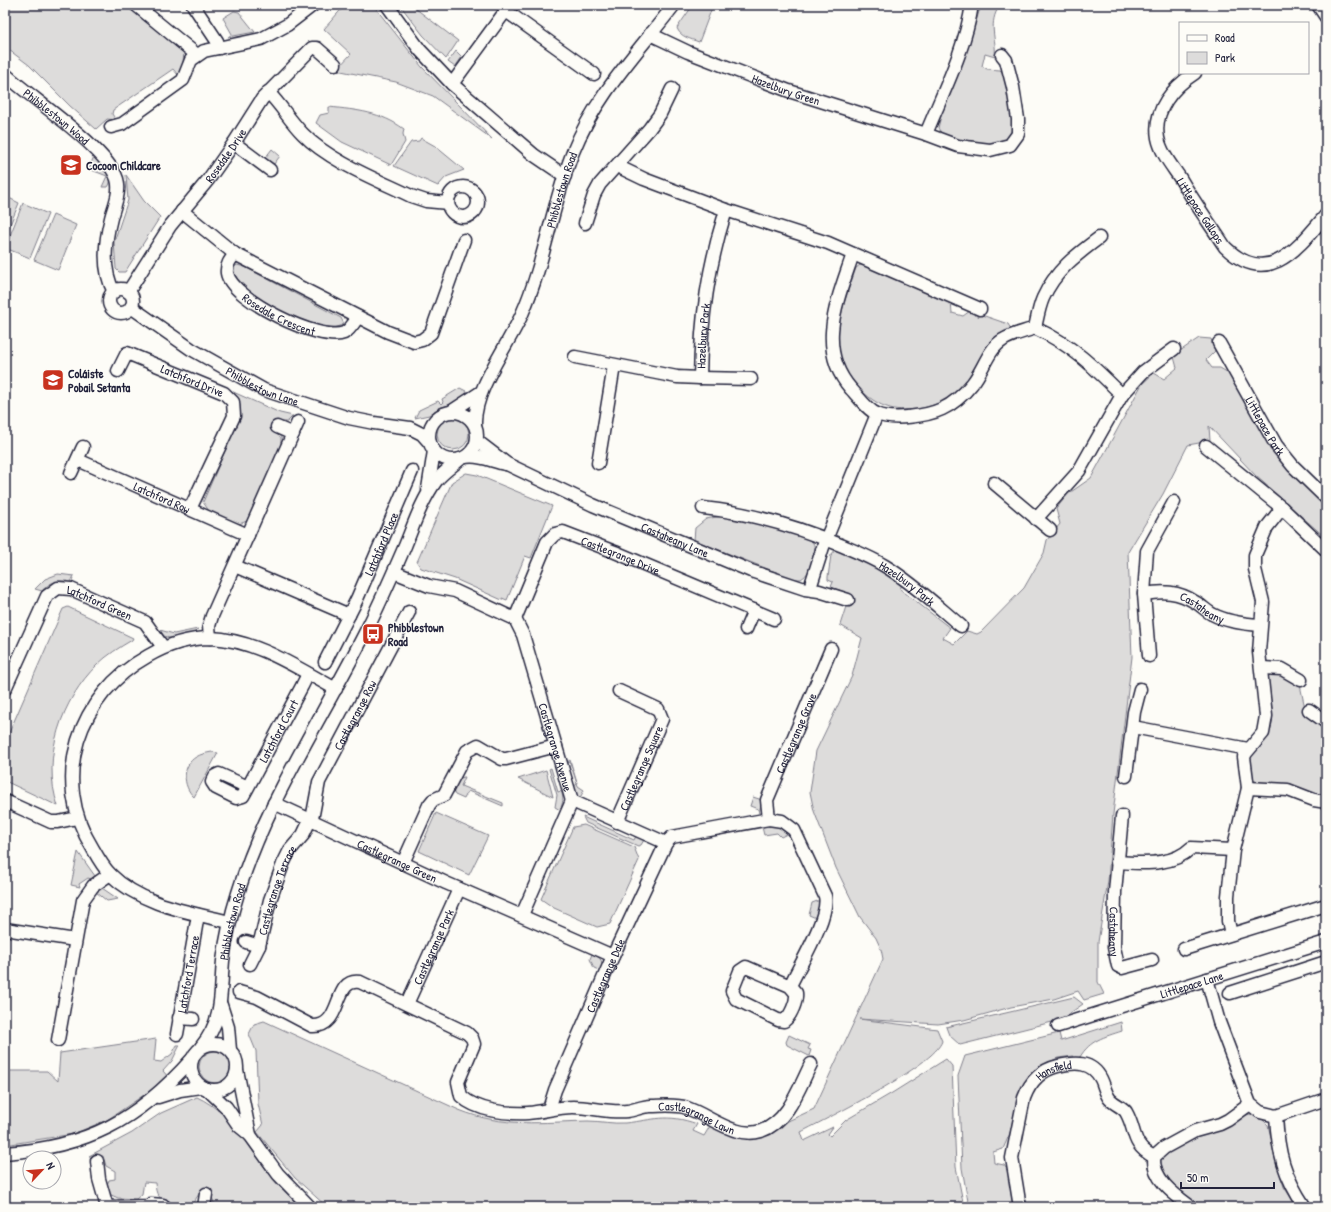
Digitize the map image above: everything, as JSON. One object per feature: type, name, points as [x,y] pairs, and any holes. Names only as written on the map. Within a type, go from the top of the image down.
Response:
[{"type":"street","points":[[136,5],[197,54]]},
{"type":"street","points":[[193,5],[217,41],[219,48]]},
{"type":"street","points":[[111,128],[122,124],[184,80],[191,60],[197,54],[261,39],[287,25],[313,5]]},
{"type":"street","points":[[387,5],[420,50],[452,84],[534,155],[565,176]]},
{"type":"street","name":"Phibblestown Road","points":[[474,424],[475,409],[481,392],[522,314],[565,176],[578,140],[601,99],[674,5]]},
{"type":"street","points":[[926,134],[961,48],[969,25],[972,5]]},
{"type":"street","points":[[1318,5],[1326,17]]},
{"type":"street","points":[[452,84],[508,8],[594,74]]},
{"type":"street","name":"Hazelbury Green","points":[[650,34],[688,52],[789,91],[926,134],[958,146],[981,150],[997,150],[1010,145],[1018,134],[1016,103],[1006,60],[1002,55]]},
{"type":"street","name":"Rosedale Drive","points":[[128,292],[170,226],[208,180],[268,92],[312,48],[317,48],[335,64]]},
{"type":"street","name":"Littlepace Gallops","points":[[1194,74],[1177,87],[1164,103],[1158,130],[1158,139],[1167,159],[1225,247],[1233,255],[1246,261],[1262,266],[1272,264],[1280,261],[1325,219]]},
{"type":"street","name":"Phibblestown Wood","points":[[7,80],[86,141],[108,165],[116,178],[117,197],[110,219],[105,250],[109,283],[114,292]]},
{"type":"street","points":[[585,223],[597,189],[656,120],[672,89]]},
{"type":"street","points":[[268,92],[279,102],[302,134],[321,149],[412,196],[426,201],[448,203]]},
{"type":"street","points":[[234,143],[270,170]]},
{"type":"street","points":[[617,166],[644,179],[726,210],[828,243],[960,307],[980,309]]},
{"type":"street","name":"Hazelbury Park","points":[[575,357],[614,366],[679,377],[700,378],[702,324],[707,284],[726,210]]},
{"type":"street","points":[[182,211],[235,254],[388,332],[414,342],[428,336],[433,328],[464,240]]},
{"type":"street","points":[[1035,328],[1042,299],[1054,278],[1070,259],[1100,238]]},
{"type":"street","name":"Rosedale Crescent","points":[[235,254],[229,262],[227,275],[232,284],[257,305],[302,328],[321,333],[343,333],[358,317]]},
{"type":"street","points":[[853,254],[832,323],[831,346],[839,371],[848,385],[877,414],[895,418],[918,416],[942,409],[963,395],[973,383],[991,353],[1002,340],[1035,328],[1058,339],[1078,352],[1122,394]]},
{"type":"street","points":[[121,289],[128,292],[133,301],[131,307],[121,313],[114,310],[109,300],[114,292],[121,289]]},
{"type":"street","name":"Phibblestown Lane","points":[[131,307],[197,353],[264,390],[349,418],[374,424],[410,428],[422,434],[432,447]]},
{"type":"street","name":"Littlepace Park","points":[[1219,343],[1276,445],[1292,466],[1326,498]]},
{"type":"street","points":[[1036,519],[1079,471],[1122,394],[1143,372],[1174,349]]},
{"type":"street","name":"Latchford Drive","points":[[118,371],[127,353],[224,393],[233,402],[234,416],[190,509]]},
{"type":"street","points":[[598,463],[614,366]]},
{"type":"street","points":[[700,378],[751,379]]},
{"type":"street","name":"Phibblestown Road","points":[[452,411],[481,392]]},
{"type":"street","points":[[452,411],[465,414],[474,424],[477,429],[477,441],[471,453],[463,458],[446,459],[432,447],[430,428],[439,416],[452,411]]},
{"type":"street","points":[[810,588],[826,539],[877,414]]},
{"type":"street","name":"Phibblestown Lane","points":[[410,428],[439,416]]},
{"type":"street","points":[[210,638],[212,616],[298,422]]},
{"type":"street","points":[[277,427],[293,434]]},
{"type":"street","name":"Castaheany Lane","points":[[477,441],[507,464],[587,502],[716,557],[779,581],[805,589],[810,588],[848,600]]},
{"type":"street","points":[[1206,446],[1282,508],[1326,550]]},
{"type":"street","points":[[71,473],[83,447]]},
{"type":"street","name":"Phibblestown Road","points":[[426,496],[432,447]]},
{"type":"street","name":"Castaheany Lane","points":[[463,458],[474,455],[493,462],[507,464]]},
{"type":"street","name":"Phibblestown Road","points":[[202,1047],[210,1037],[221,1005],[223,961],[230,922],[247,866],[274,803],[336,689],[394,572],[426,496],[437,480],[463,458]]},
{"type":"street","name":"Latchford Row","points":[[78,460],[248,535]]},
{"type":"street","name":"Latchford Place","points":[[348,615],[357,599],[412,471]]},
{"type":"street","points":[[994,482],[1050,530]]},
{"type":"street","points":[[1148,656],[1144,594],[1147,551],[1174,502]]},
{"type":"street","name":"Hazelbury Park","points":[[703,508],[729,510],[753,515],[826,539],[884,565],[907,581],[961,626]]},
{"type":"street","points":[[1231,934],[1228,921],[1228,896],[1233,850],[1248,788],[1244,757],[1248,749],[1261,737],[1265,724],[1266,705],[1259,652],[1263,602],[1255,569],[1255,555],[1267,527],[1282,508]]},
{"type":"street","name":"Castlegrange Drive","points":[[515,619],[547,542],[555,534],[563,532],[774,619]]},
{"type":"street","points":[[235,566],[348,615],[325,662]]},
{"type":"street","points":[[394,572],[429,586],[456,590],[515,619]]},
{"type":"street","name":"Latchford Green","points":[[6,683],[47,596],[58,588],[71,589],[145,622],[163,647]]},
{"type":"street","name":"Castaheany","points":[[1144,594],[1163,592],[1177,593],[1194,601],[1212,614],[1227,621],[1260,625]]},
{"type":"street","points":[[746,629],[754,610]]},
{"type":"street","name":"Castlegrange Row","points":[[310,820],[313,814],[319,782],[409,612]]},
{"type":"street","name":"Castlegrange Avenue","points":[[515,619],[523,635],[572,801],[666,843]]},
{"type":"street","points":[[230,922],[146,898],[110,874],[91,846],[77,818],[72,772],[74,755],[86,715],[98,697],[116,678],[133,664],[163,647],[210,638],[238,641],[254,646],[336,689]]},
{"type":"street","name":"Castlegrange Grove","points":[[769,819],[767,800],[830,649]]},
{"type":"street","points":[[1262,668],[1282,669],[1301,680]]},
{"type":"street","name":"Latchford Court","points":[[248,787],[308,674]]},
{"type":"street","points":[[1126,776],[1134,712],[1140,689]]},
{"type":"street","name":"Castlegrange Square","points":[[617,822],[662,719],[658,709],[619,691]]},
{"type":"street","points":[[1309,710],[1326,722]]},
{"type":"street","points":[[1133,727],[1248,749]]},
{"type":"street","points":[[403,863],[429,805],[433,800],[444,795],[467,751],[478,745],[484,747],[496,756],[506,759],[556,746]]},
{"type":"street","points":[[1248,788],[1288,790],[1314,800],[1326,802]]},
{"type":"street","points":[[5,801],[51,822],[77,818]]},
{"type":"street","points":[[522,915],[572,801]]},
{"type":"street","name":"Castlegrange Green","points":[[274,803],[459,889],[614,956]]},
{"type":"street","name":"Castaheany","points":[[1122,816],[1117,862],[1114,947],[1116,963],[1122,968],[1152,960]]},
{"type":"street","points":[[666,843],[672,837],[769,819],[782,820],[794,830],[826,901],[822,919],[790,986]]},
{"type":"street","name":"Castlegrange Terrace","points":[[250,964],[259,946],[276,881],[290,850],[303,834],[310,820]]},
{"type":"street","name":"Castlegrange Dale","points":[[549,1109],[555,1090],[666,843]]},
{"type":"street","points":[[1117,862],[1147,864],[1170,860],[1184,855],[1191,848],[1233,850]]},
{"type":"street","points":[[58,1040],[75,940],[86,895],[93,886],[110,874]]},
{"type":"street","name":"Castlegrange Park","points":[[407,1004],[459,889]]},
{"type":"street","points":[[1184,950],[1326,905]]},
{"type":"street","name":"Latchford Terrace","points":[[177,1034],[198,914]]},
{"type":"street","points":[[5,929],[75,940]]},
{"type":"street","points":[[246,942],[259,946]]},
{"type":"street","name":"Littlepace Lane","points":[[1058,1026],[1326,942]]},
{"type":"street","points":[[1230,993],[1326,962]]},
{"type":"street","points":[[746,967],[790,986],[796,993],[797,999],[788,1018],[784,1021],[778,1020],[736,999],[732,991],[740,971],[746,967]]},
{"type":"street","points":[[1207,979],[1219,1022],[1250,1104],[1260,1112],[1276,1116],[1326,1099]]},
{"type":"street","points":[[239,992],[257,997],[312,1026],[319,1026],[327,1023],[333,1014],[347,984],[356,981],[467,1033],[472,1038],[473,1049],[458,1082],[459,1091],[464,1099],[487,1109],[505,1112],[526,1113],[549,1109]]},
{"type":"street","name":"Phibblestown Road","points":[[221,1005],[228,1027],[230,1050]]},
{"type":"street","points":[[179,1018],[192,1019]]},
{"type":"street","points":[[5,1153],[28,1151],[86,1138],[118,1122],[151,1100],[175,1079],[196,1052],[202,1047],[216,1044],[230,1050],[234,1056],[250,1135]]},
{"type":"street","points":[[192,1059],[192,1074],[205,1088],[226,1106],[239,1126],[250,1135],[278,1174],[310,1207]]},
{"type":"street","name":"Hansfield","points":[[1020,1207],[1012,1158],[1024,1098],[1028,1088],[1040,1073],[1054,1067],[1077,1063],[1087,1064],[1096,1070],[1111,1100],[1125,1111],[1132,1134],[1139,1145],[1145,1152],[1154,1157]]},
{"type":"street","name":"Castlegrange Lawn","points":[[549,1109],[587,1107],[628,1111],[648,1106],[675,1106],[687,1108],[705,1120],[740,1131],[751,1132],[768,1128],[784,1113],[810,1064]]},
{"type":"street","points":[[151,1100],[180,1090],[224,1088],[230,1084],[237,1070]]},
{"type":"street","points":[[1190,1207],[1161,1180],[1153,1165],[1154,1157],[1164,1148],[1195,1131],[1220,1124],[1228,1120],[1250,1104]]},
{"type":"street","points":[[1276,1116],[1277,1136],[1284,1170],[1290,1184],[1305,1207]]},
{"type":"street","points":[[97,1161],[104,1178],[107,1207],[148,1206],[155,1200]]},
{"type":"street","points":[[204,1207],[206,1194]]},
{"type":"green space","points":[[5,5],[131,5],[184,50],[183,63],[179,76],[173,69],[113,110],[112,114],[116,120],[107,119],[96,129],[70,106],[29,65],[9,50],[5,42]]},
{"type":"green space","points":[[345,5],[373,5],[422,67],[492,139],[433,96],[396,82],[336,70],[351,54],[324,29]]},
{"type":"green space","points":[[400,5],[411,5],[458,41],[446,59],[423,35]]},
{"type":"green space","points":[[693,5],[713,5],[699,42],[683,36],[677,28]]},
{"type":"green space","points":[[981,5],[1000,5],[996,12],[993,25],[995,57],[985,54],[982,66],[987,69],[1000,70],[1004,75],[1010,92],[1012,123],[1009,138],[993,143],[971,144],[951,139],[943,134],[938,128],[942,112],[970,41]]},
{"type":"green space","points":[[234,11],[239,12],[255,32],[228,37],[232,34],[223,18]]},
{"type":"green space","points":[[456,51],[462,57],[455,67],[448,62]]},
{"type":"green space","points":[[329,107],[378,115],[404,129],[403,134],[405,142],[391,165],[342,142],[316,123],[320,115],[329,113]]},
{"type":"green space","points":[[421,138],[435,146],[464,170],[446,177],[438,186],[394,166],[411,142],[419,141]]},
{"type":"green space","points":[[272,149],[280,156],[274,164],[265,158]]},
{"type":"green space","points":[[94,156],[109,175],[110,183],[108,187],[102,187],[107,176],[89,169]]},
{"type":"green space","points":[[126,175],[144,201],[160,217],[125,272],[119,272],[116,269],[114,242],[128,200]]},
{"type":"green space","points":[[5,196],[19,203],[5,237]]},
{"type":"green space","points":[[23,203],[48,214],[30,258],[5,248]]},
{"type":"green space","points":[[53,215],[76,225],[58,270],[34,260]]},
{"type":"green space","points":[[237,265],[245,267],[341,318],[344,324],[334,327],[319,325],[301,320],[281,311],[248,289],[237,278],[233,268]]},
{"type":"green space","points":[[860,265],[867,265],[951,302],[952,313],[963,316],[970,311],[1008,324],[1011,329],[997,336],[990,343],[964,385],[949,398],[936,404],[904,410],[881,405],[865,394],[857,386],[845,369],[839,351],[838,341],[840,320],[856,268]]},
{"type":"green space","points":[[1199,338],[1211,339],[1215,351],[1206,360],[1212,368],[1220,368],[1232,375],[1279,460],[1302,484],[1326,505],[1326,538],[1256,476],[1209,426],[1210,441],[1188,445],[1163,494],[1128,552],[1132,657],[1113,814],[1108,881],[1098,942],[1098,982],[1104,994],[1084,1000],[1078,991],[1054,999],[1011,1007],[964,1020],[938,1024],[859,1019],[937,1029],[942,1041],[935,1051],[901,1077],[801,1132],[804,1141],[833,1127],[828,1134],[830,1136],[846,1120],[946,1059],[952,1066],[956,1167],[964,1207],[327,1207],[295,1178],[257,1132],[263,1125],[258,1104],[256,1051],[249,1034],[254,1024],[264,1021],[459,1110],[476,1116],[507,1122],[538,1123],[588,1121],[620,1123],[669,1118],[697,1124],[693,1131],[704,1136],[710,1126],[736,1133],[775,1127],[814,1109],[883,959],[881,949],[876,938],[860,917],[836,868],[814,811],[810,792],[816,751],[852,676],[862,638],[840,625],[850,594],[831,587],[833,582],[828,580],[828,577],[831,555],[837,548],[871,563],[902,585],[900,589],[950,628],[943,638],[954,644],[967,631],[977,634],[981,632],[1024,588],[1044,553],[1047,540],[1060,524],[1056,509],[1068,494],[1091,478],[1142,384],[1154,373],[1164,379],[1177,368],[1174,357]]},
{"type":"green space","points":[[460,388],[470,393],[452,404],[439,408],[429,415],[415,418],[419,410],[438,401],[441,404],[443,402],[442,399]]},
{"type":"green space","points":[[231,391],[280,413],[293,416],[287,422],[276,422],[272,431],[281,437],[281,447],[251,517],[247,521],[239,524],[209,511],[203,502],[240,416],[240,405]]},
{"type":"green space","points":[[450,418],[456,418],[465,422],[469,434],[465,446],[456,450],[450,450],[441,446],[437,437],[437,431],[441,422]]},
{"type":"green space","points":[[466,473],[477,475],[552,506],[531,558],[525,556],[507,600],[502,598],[502,600],[455,579],[421,568],[417,562],[452,482]]},
{"type":"green space","points":[[722,516],[761,522],[809,538],[813,542],[815,553],[809,571],[801,579],[793,579],[694,540],[695,528],[706,519]]},
{"type":"green space","points":[[58,574],[74,576],[71,582],[62,581],[51,583],[42,591],[35,589],[45,579]]},
{"type":"green space","points":[[68,607],[133,638],[97,665],[74,695],[65,712],[58,730],[52,768],[53,788],[58,806],[5,781],[5,742],[63,609]]},
{"type":"green space","points":[[198,629],[193,634],[169,638],[164,636],[160,630],[174,634]]},
{"type":"green space","points":[[1271,670],[1300,685],[1305,708],[1326,727],[1326,797],[1308,792],[1291,784],[1259,782],[1252,778],[1250,755],[1260,745],[1271,727],[1272,709],[1267,675]]},
{"type":"green space","points":[[212,752],[218,753],[194,797],[187,787],[186,782],[185,776],[188,765],[198,756]]},
{"type":"green space","points":[[570,760],[578,786],[584,790],[580,798],[576,795],[573,787],[577,784],[570,762],[566,763]]},
{"type":"green space","points":[[551,768],[558,792],[561,791],[563,796],[560,810],[555,807],[557,795],[549,769]]},
{"type":"green space","points":[[546,770],[553,797],[518,779]]},
{"type":"green space","points":[[465,777],[461,786],[503,803],[503,806],[468,791],[464,799],[455,795],[453,791],[460,778]]},
{"type":"green space","points":[[753,797],[762,800],[759,813],[758,809],[750,806]]},
{"type":"green space","points":[[436,813],[488,836],[469,875],[419,851]]},
{"type":"green space","points":[[583,817],[634,840],[636,836],[644,840],[641,845],[638,846],[586,823]]},
{"type":"green space","points":[[584,825],[634,847],[639,860],[610,924],[597,927],[554,908],[541,899],[573,827]]},
{"type":"green space","points":[[773,825],[781,826],[789,833],[781,837],[777,833],[764,835],[762,827]]},
{"type":"green space","points":[[78,852],[95,876],[91,879],[88,878],[79,884],[80,887],[71,885]]},
{"type":"green space","points":[[102,888],[118,899],[107,901],[96,892]]},
{"type":"green space","points":[[820,900],[816,918],[809,915],[812,903]]},
{"type":"green space","points":[[592,954],[601,960],[601,971],[594,968],[590,959]]},
{"type":"green space","points":[[1074,997],[1083,1004],[1060,1020],[960,1045],[949,1035],[946,1027]]},
{"type":"green space","points":[[1121,1022],[1122,1031],[1103,1037],[1093,1043],[1080,1057],[1075,1059],[1073,1056],[1058,1058],[1039,1067],[1024,1085],[1019,1093],[1010,1133],[1003,1149],[993,1152],[994,1163],[1004,1165],[1008,1171],[1013,1207],[969,1207],[962,1168],[958,1076],[965,1056],[1059,1033],[1061,1041]]},
{"type":"green space","points":[[789,1035],[810,1045],[808,1049],[811,1050],[809,1056],[787,1045],[786,1042]]},
{"type":"green space","points":[[156,1039],[154,1061],[161,1062],[172,1054],[177,1045],[180,1045],[172,1061],[163,1071],[169,1078],[107,1120],[73,1134],[5,1145],[5,1071],[47,1071],[58,1081],[60,1053]]},
{"type":"green space","points":[[212,1051],[218,1051],[228,1058],[231,1067],[230,1073],[224,1080],[218,1083],[212,1083],[202,1076],[199,1070],[199,1064],[206,1054]]},
{"type":"green space","points":[[197,1097],[210,1104],[232,1124],[278,1185],[299,1207],[218,1207],[214,1203],[211,1194],[201,1191],[193,1203],[183,1205],[183,1207],[170,1207],[170,1201],[158,1196],[155,1183],[144,1182],[142,1194],[136,1199],[118,1198],[109,1194],[106,1187],[109,1180],[115,1179],[115,1171],[106,1166],[103,1156],[89,1156],[132,1133],[161,1113]]},
{"type":"green space","points":[[1252,1114],[1261,1118],[1268,1125],[1284,1187],[1297,1207],[1204,1208],[1199,1207],[1187,1200],[1180,1194],[1163,1173],[1161,1160],[1175,1148],[1219,1125],[1245,1115]]},
{"type":"place","name":"Cocoon Childcare","points":[[71,165]]},
{"type":"place","name":"Coláiste Pobail Setanta","points":[[53,380]]},
{"type":"place","name":"Phibblestown Road","points":[[373,634]]}]
